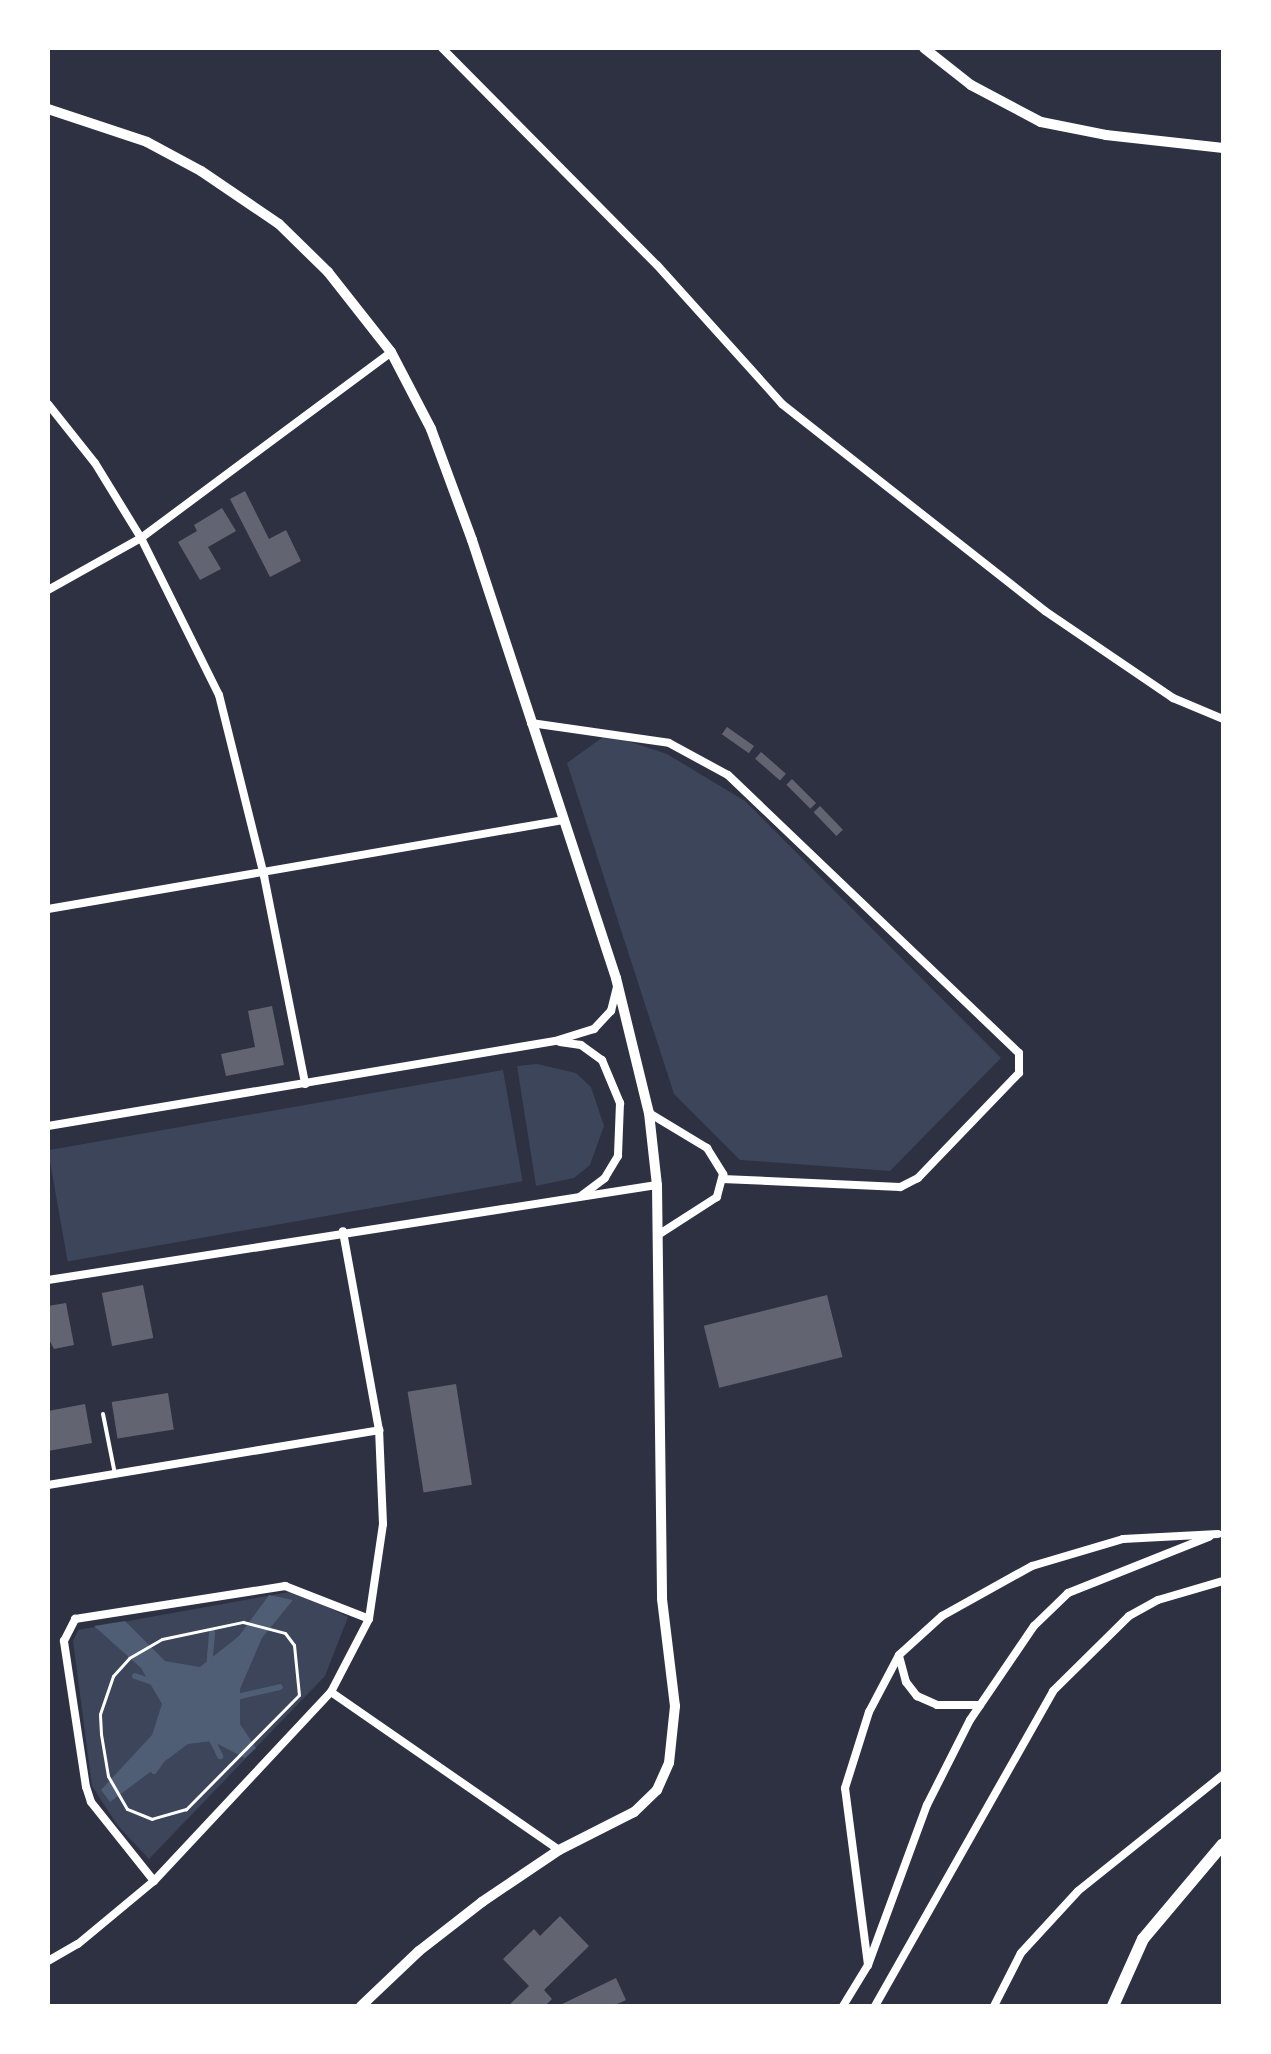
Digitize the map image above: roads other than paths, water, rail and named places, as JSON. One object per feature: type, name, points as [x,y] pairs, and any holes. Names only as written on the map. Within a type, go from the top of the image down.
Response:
[{"type":"main road","points":[[1113,2006],[1143,1939],[1168,1903],[1223,1844]]},
{"type":"street","points":[[442,48],[657,265],[782,404],[1045,611],[1173,698],[1223,719]]},
{"type":"street","points":[[924,48],[971,85],[1041,122],[1106,135],[1223,148]]},
{"type":"street","points":[[48,109],[147,142],[201,171],[279,224],[328,272],[391,352],[450,475],[616,978],[649,1113],[657,1185],[662,1599],[675,1706],[671,1750],[657,1790],[634,1812],[559,1850],[419,1951],[361,2006]]},
{"type":"street","points":[[48,590],[141,538],[391,352]]},
{"type":"street","points":[[48,404],[95,463],[141,538],[219,695],[264,876],[305,1084]]},
{"type":"street","points":[[531,723],[669,743],[728,775],[1019,1053],[1019,1073],[918,1178],[900,1187],[722,1179]]},
{"type":"street","points":[[48,909],[264,876],[564,820]]},
{"type":"street","points":[[48,1126],[555,1041],[594,1029],[611,1011],[616,978]]},
{"type":"street","points":[[555,1041],[581,1045],[602,1060],[620,1103],[618,1156],[605,1178],[581,1196]]},
{"type":"street","points":[[649,1113],[707,1148],[721,1164],[722,1179],[708,1205],[658,1235]]},
{"type":"street","points":[[48,1280],[343,1231],[657,1185]]},
{"type":"street","points":[[48,1961],[78,1944],[154,1881],[331,1692],[369,1619],[383,1524],[379,1430],[343,1231]]},
{"type":"street","points":[[48,1485],[379,1430]]},
{"type":"street","points":[[868,1965],[845,1788],[869,1712],[899,1655],[942,1616],[985,1589],[1074,1549],[1123,1539],[1221,1533]]},
{"type":"street","points":[[843,2006],[868,1965],[916,1831],[980,1705],[1034,1626],[1068,1593],[1221,1533]]},
{"type":"street","points":[[875,2006],[1053,1691],[1129,1616],[1158,1600],[1223,1581]]},
{"type":"street","points":[[154,1881],[91,1802],[86,1787],[64,1641],[75,1619],[285,1586],[369,1619]]},
{"type":"street","points":[[899,1655],[906,1682],[917,1696],[937,1705],[980,1705]]},
{"type":"street","points":[[331,1692],[559,1850]]},
{"type":"street","points":[[994,2006],[1021,1953],[1078,1891],[1223,1775]]},
{"type":"lane","points":[[103,1414],[115,1474]]},
{"type":"waterway","points":[[209,1668],[212,1632]]},
{"type":"waterway","points":[[135,1676],[158,1684]]},
{"type":"waterway","points":[[232,1698],[280,1687]]},
{"type":"waterway","points":[[209,1734],[220,1756]]},
{"type":"waterway","points":[[154,1771],[166,1754]]}]
